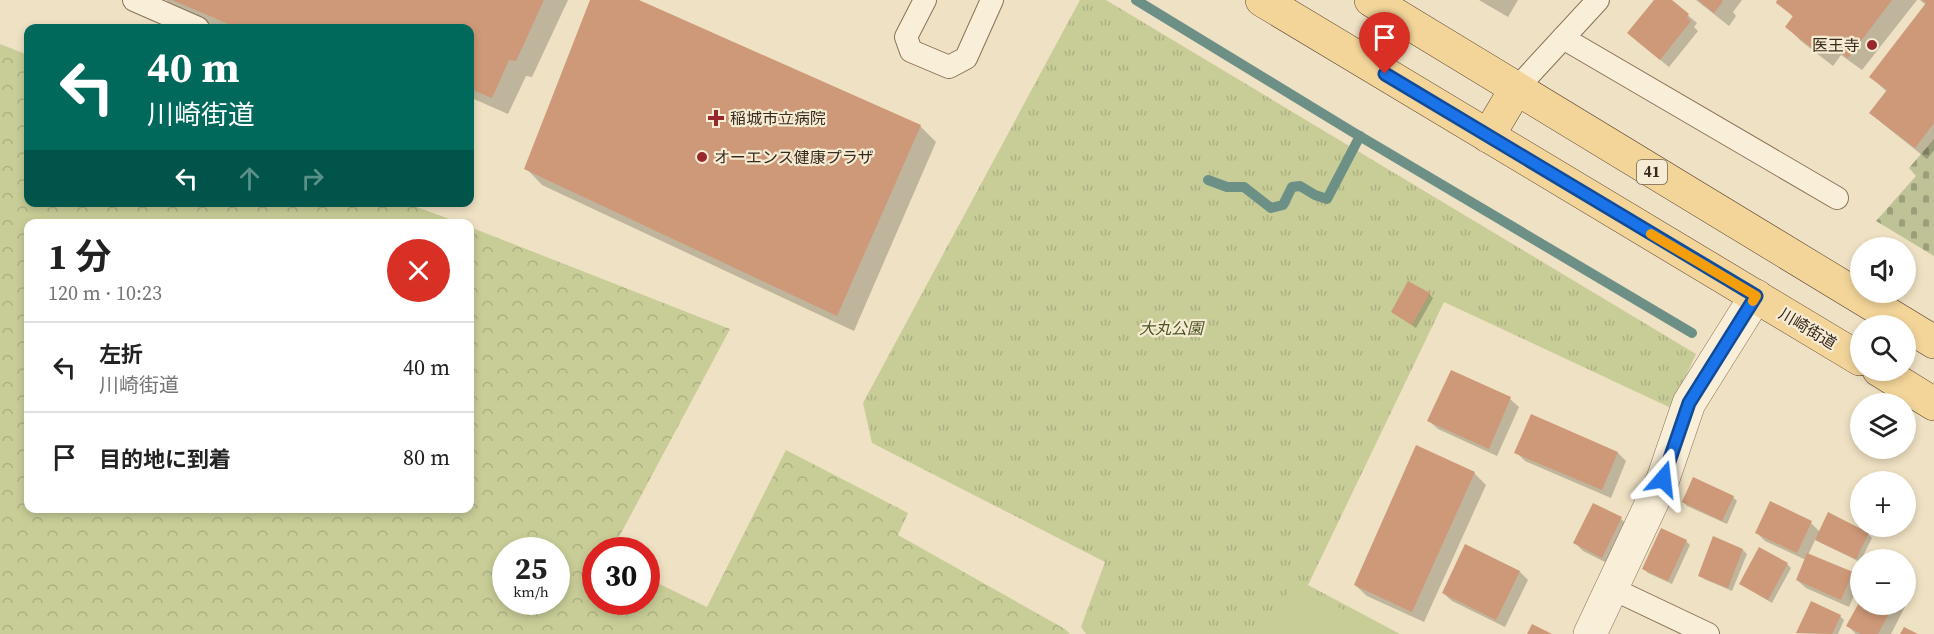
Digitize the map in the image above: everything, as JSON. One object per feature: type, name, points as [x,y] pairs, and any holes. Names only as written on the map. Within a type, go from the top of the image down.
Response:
[{"type":"main road","name":"川崎街道","points":[[1262,0],[1850,353]]},
{"type":"main road","name":"41","points":[[1371,0],[1934,342]]},
{"type":"main road","points":[[1488,135],[1516,89]]},
{"type":"main road","points":[[1897,381],[1934,404]]},
{"type":"street","points":[[1590,634],[1663,479],[1689,403],[1756,296]]},
{"type":"lane","points":[[134,0],[189,24]]},
{"type":"lane","points":[[925,0],[906,37],[911,51],[949,67],[966,58],[992,0]]},
{"type":"lane","points":[[1516,89],[1598,0]]},
{"type":"lane","points":[[1563,38],[1837,198]]},
{"type":"lane","points":[[1611,588],[1708,634]]},
{"type":"green space","name":"大丸公園","points":[[1080,0],[1106,0],[1696,354],[1671,408],[1444,302],[1308,585],[1400,634],[1086,634],[1081,627],[1105,562],[872,443],[863,403]]},
{"type":"green space","points":[[0,44],[24,53],[24,207],[417,207],[449,219],[24,219],[24,513],[474,513],[474,229],[730,329],[619,537],[582,537],[582,615],[660,615],[660,584],[707,607],[786,450],[908,513],[898,535],[1065,629],[1070,634],[0,634]]},
{"type":"green space","points":[[1934,139],[1934,256],[1916,245],[1916,237],[1903,237],[1876,221],[1916,176],[1909,168]]},
{"type":"green space","points":[[1292,584],[1392,634],[1267,634]]},
{"type":"building","points":[[172,0],[544,0],[516,61],[509,60],[492,98],[474,91],[474,24],[229,24]]},
{"type":"building","points":[[590,0],[639,0],[921,125],[837,316],[524,169]]},
{"type":"building","points":[[1654,0],[1672,0],[1689,14],[1687,17],[1691,21],[1660,60],[1627,33]]},
{"type":"building","points":[[1698,0],[1722,0],[1723,1],[1714,13]]},
{"type":"building","points":[[1777,0],[1892,0],[1848,58],[1827,42],[1818,53],[1785,27],[1793,16],[1776,3]]},
{"type":"building","points":[[1922,0],[1934,0],[1934,123],[1915,148],[1869,113],[1887,90],[1869,77],[1926,3]]},
{"type":"building","points":[[1408,281],[1430,293],[1412,325],[1391,312]]},
{"type":"building","points":[[1451,370],[1511,397],[1489,449],[1427,421]]},
{"type":"building","points":[[1531,414],[1618,452],[1602,490],[1514,453]]},
{"type":"building","points":[[1416,445],[1475,472],[1412,612],[1354,585]]},
{"type":"building","points":[[1693,477],[1734,496],[1722,521],[1682,502]]},
{"type":"building","points":[[1770,501],[1812,521],[1797,553],[1755,533]]},
{"type":"building","points":[[1593,503],[1622,517],[1602,558],[1573,543]]},
{"type":"building","points":[[1828,512],[1850,523],[1850,537],[1867,537],[1861,549],[1850,549],[1850,556],[1815,540]]},
{"type":"building","points":[[1661,528],[1687,540],[1668,581],[1642,569]]},
{"type":"building","points":[[1713,536],[1743,549],[1728,588],[1698,576]]},
{"type":"building","points":[[1465,544],[1520,571],[1496,620],[1442,593]]},
{"type":"building","points":[[1759,547],[1788,563],[1768,600],[1739,584]]},
{"type":"building","points":[[1807,553],[1850,571],[1850,579],[1841,600],[1796,580]]},
{"type":"building","points":[[1811,601],[1841,615],[1832,634],[1796,633]]},
{"type":"building","points":[[1852,615],[1888,615],[1878,634],[1861,634],[1846,626]]},
{"type":"building","points":[[1532,624],[1552,634],[1527,634]]},
{"type":"building","points":[[1904,627],[1918,634],[1900,634]]},
{"type":"waterway","points":[[1136,0],[1351,131],[1692,333]]},
{"type":"waterway","points":[[1208,180],[1227,187],[1244,187],[1271,208],[1283,205],[1292,187],[1300,186],[1327,199],[1360,136]]},
{"type":"slow traffic","points":[[1651,234],[1756,296],[1753,301]]},
{"type":"place","name":"医王寺","points":[[1872,45]]},
{"type":"place","name":"稲城市立病院","points":[[716,118]]},
{"type":"place","name":"オーエンス健康プラザ","points":[[702,157]]},
{"type":"route","points":[[1385,74],[1756,296],[1689,403],[1663,479]]}]
